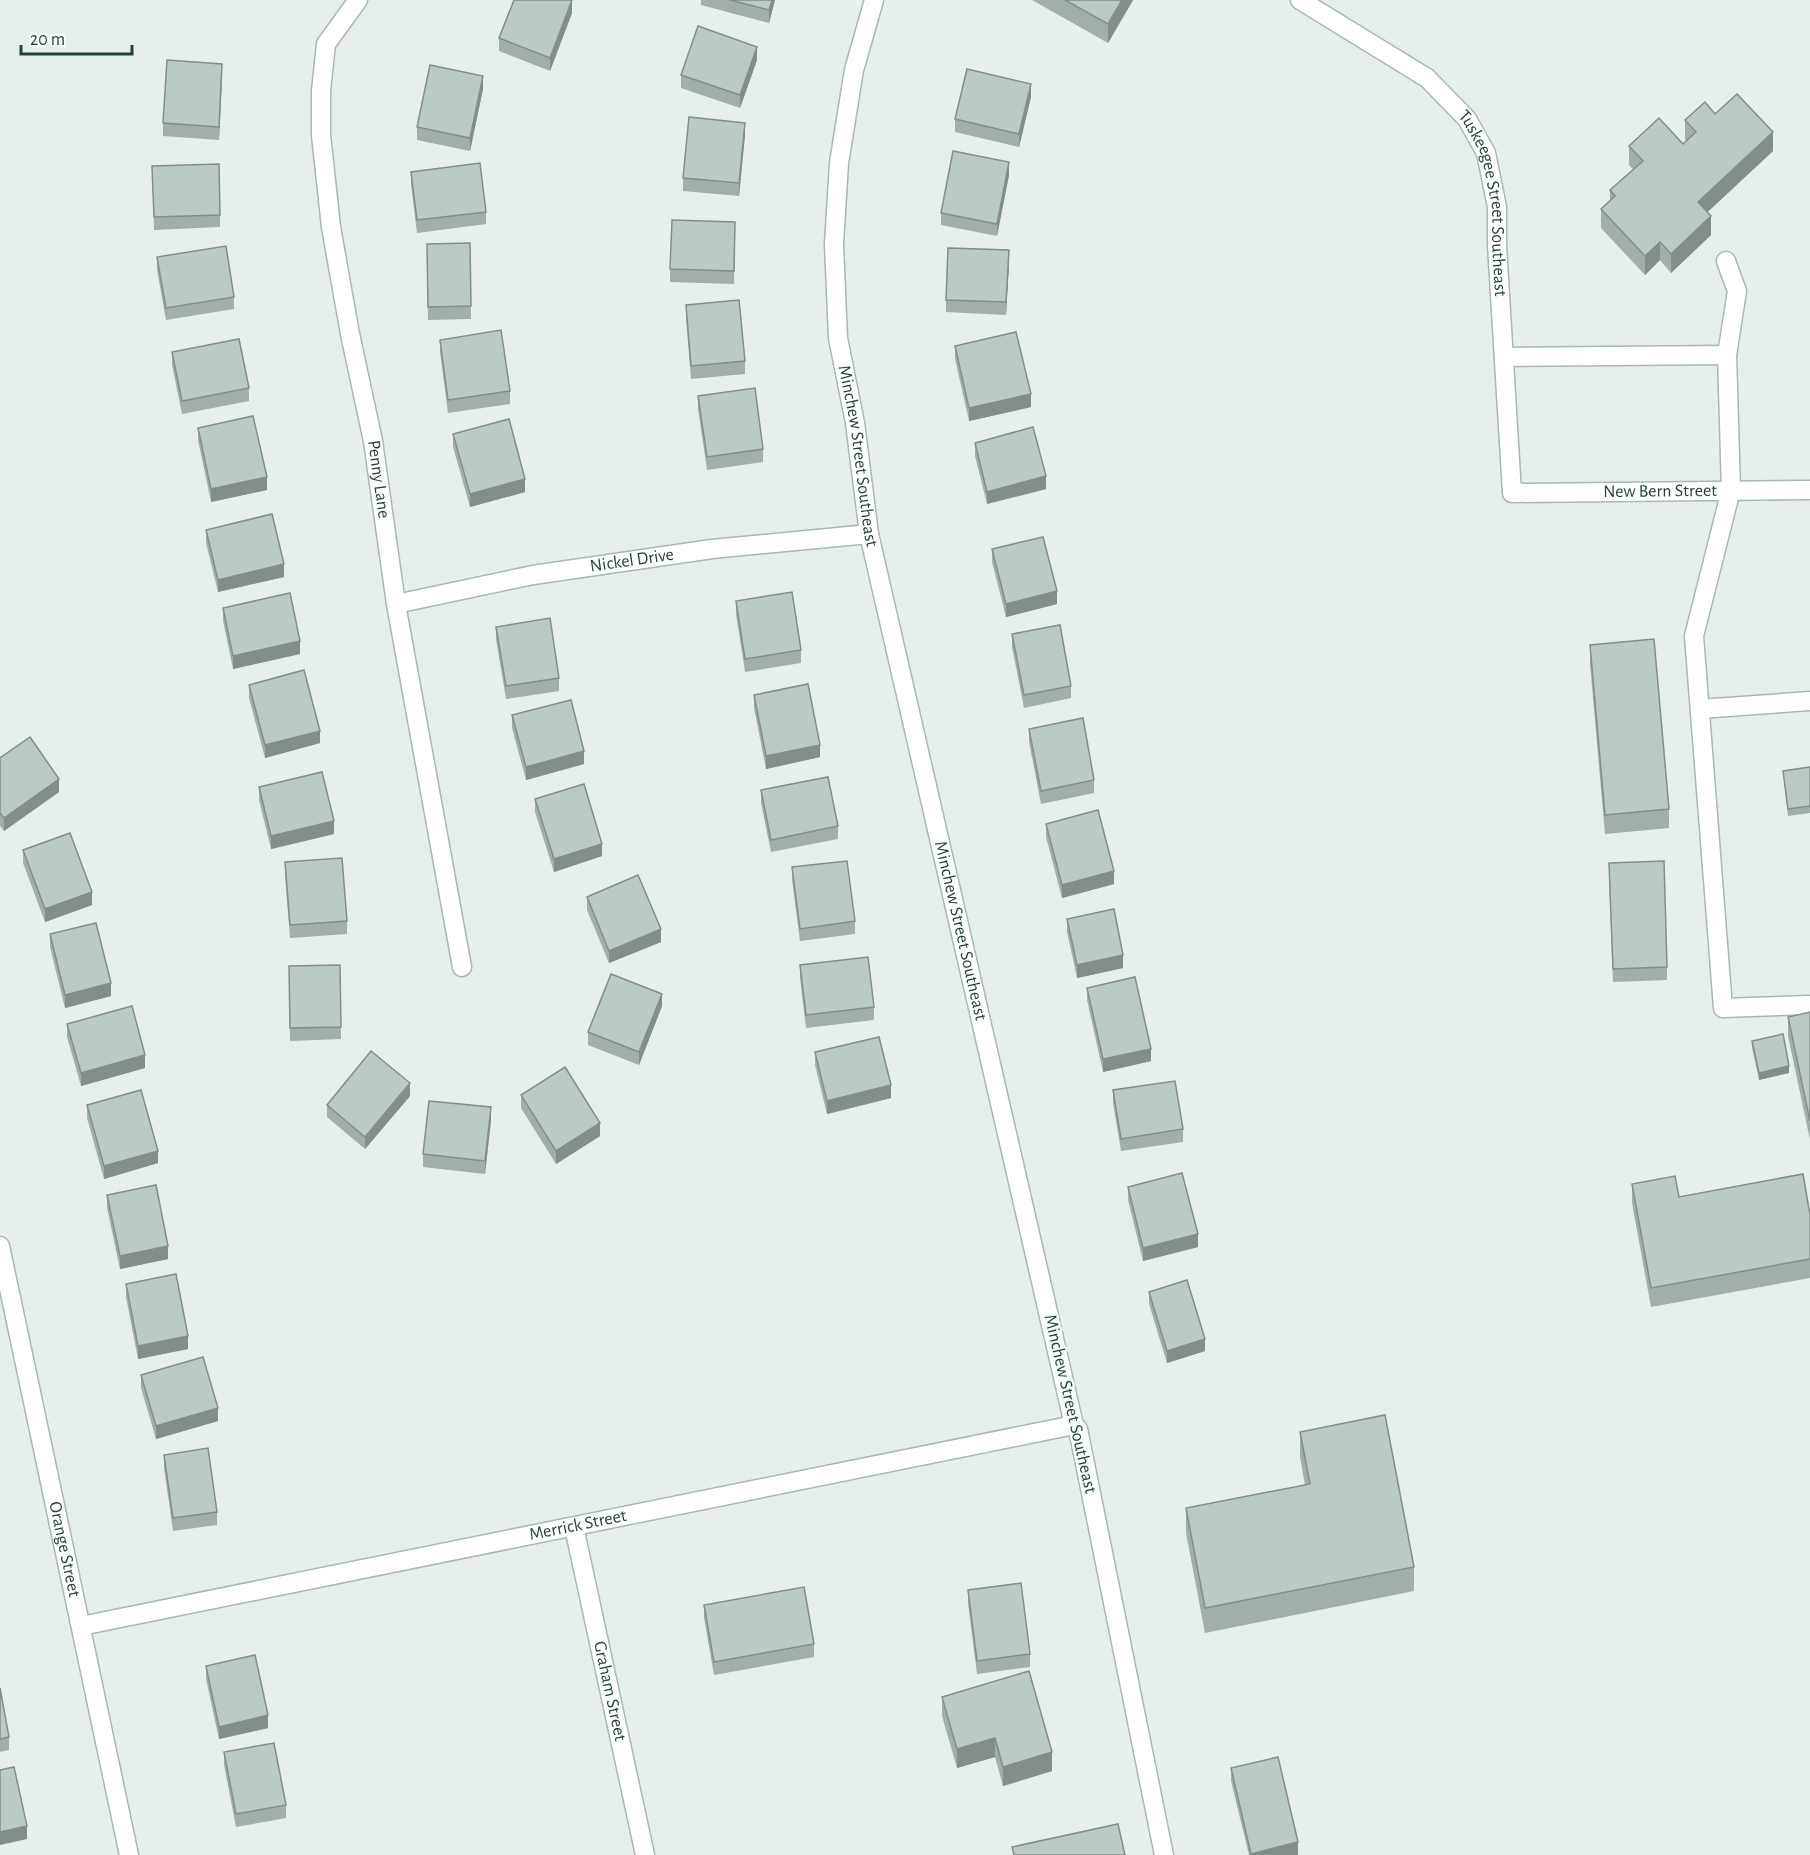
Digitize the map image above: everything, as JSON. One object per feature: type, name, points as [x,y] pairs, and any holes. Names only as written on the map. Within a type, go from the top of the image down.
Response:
[{"type":"street","name":"Penny Lane","points":[[358,0],[326,44],[321,91],[321,135],[331,227],[350,334],[373,441],[396,604],[462,968]]},
{"type":"street","name":"Minchew Street Southeast","points":[[874,0],[854,70],[838,163],[834,243],[838,338],[855,423],[869,534],[1074,1425],[1078,1429],[1164,1855]]},
{"type":"street","name":"Tuskeegee Street Southeast","points":[[1300,0],[1427,78],[1467,119],[1486,153],[1497,207],[1497,245],[1512,493]]},
{"type":"street","points":[[1725,261],[1737,291],[1727,355],[1731,490],[1694,636],[1723,1008],[1810,1005]]},
{"type":"street","points":[[1504,357],[1727,355]]},
{"type":"street","name":"New Bern Street","points":[[1512,493],[1810,490]]},
{"type":"street","name":"Nickel Drive","points":[[396,604],[533,575],[712,549],[869,534]]},
{"type":"street","points":[[1700,709],[1810,701]]},
{"type":"street","name":"Orange Street","points":[[0,1246],[129,1855]]},
{"type":"street","name":"Merrick Street","points":[[81,1626],[1074,1425]]},
{"type":"street","name":"Graham Street","points":[[574,1527],[645,1855]]},
{"type":"building","points":[[514,0],[572,0],[550,58],[499,38]]},
{"type":"building","points":[[730,0],[772,0],[769,10]]},
{"type":"building","points":[[1065,0],[1122,0],[1108,24]]},
{"type":"building","points":[[698,26],[757,47],[740,95],[681,75]]},
{"type":"building","points":[[167,60],[222,64],[219,127],[163,123]]},
{"type":"building","points":[[430,65],[483,76],[470,138],[417,127]]},
{"type":"building","points":[[967,69],[1031,84],[1019,134],[955,119]]},
{"type":"building","points":[[1737,94],[1773,132],[1698,202],[1711,216],[1671,254],[1660,242],[1645,256],[1601,209],[1615,196],[1610,190],[1643,161],[1629,146],[1659,118],[1683,144],[1696,132],[1685,120],[1705,102],[1715,114]]},
{"type":"building","points":[[689,117],[745,123],[739,183],[683,178]]},
{"type":"building","points":[[953,151],[1009,162],[997,224],[941,213]]},
{"type":"building","points":[[480,163],[486,212],[417,220],[411,172]]},
{"type":"building","points":[[219,164],[220,215],[154,217],[152,166]]},
{"type":"building","points":[[672,220],[735,222],[734,271],[670,269]]},
{"type":"building","points":[[470,243],[471,306],[428,307],[427,244]]},
{"type":"building","points":[[226,246],[234,297],[166,308],[157,257]]},
{"type":"building","points":[[948,248],[1009,250],[1006,302],[946,300]]},
{"type":"building","points":[[739,300],[745,361],[691,366],[686,305]]},
{"type":"building","points":[[501,330],[510,391],[448,400],[440,340]]},
{"type":"building","points":[[1016,332],[1031,394],[969,408],[955,346]]},
{"type":"building","points":[[239,339],[249,388],[182,401],[172,352]]},
{"type":"building","points":[[755,388],[763,449],[707,457],[698,396]]},
{"type":"building","points":[[253,416],[267,477],[211,489],[198,428]]},
{"type":"building","points":[[509,419],[525,479],[470,494],[453,434]]},
{"type":"building","points":[[1033,427],[1046,476],[987,492],[975,443]]},
{"type":"building","points":[[272,514],[284,564],[218,580],[206,530]]},
{"type":"building","points":[[1043,537],[1057,591],[1006,604],[992,549]]},
{"type":"building","points":[[792,592],[801,650],[745,659],[736,601]]},
{"type":"building","points":[[290,593],[300,641],[233,656],[223,608]]},
{"type":"building","points":[[550,618],[559,678],[506,686],[496,627]]},
{"type":"building","points":[[1060,625],[1071,686],[1024,695],[1012,634]]},
{"type":"building","points":[[1654,639],[1669,809],[1605,815],[1590,645]]},
{"type":"building","points":[[304,670],[320,731],[265,745],[249,685]]},
{"type":"building","points":[[808,684],[820,745],[766,756],[754,695]]},
{"type":"building","points":[[571,700],[584,751],[526,767],[512,715]]},
{"type":"building","points":[[1083,718],[1094,780],[1041,791],[1029,729]]},
{"type":"building","points":[[30,737],[59,779],[4,818],[0,813],[0,758]]},
{"type":"building","points":[[1810,767],[1810,806],[1788,809],[1783,771]]},
{"type":"building","points":[[322,772],[334,821],[271,836],[259,787]]},
{"type":"building","points":[[828,777],[838,826],[771,840],[761,790]]},
{"type":"building","points":[[584,784],[602,844],[554,859],[535,799]]},
{"type":"building","points":[[1098,810],[1114,871],[1062,885],[1046,824]]},
{"type":"building","points":[[70,833],[92,892],[45,909],[23,850]]},
{"type":"building","points":[[342,858],[347,921],[290,925],[285,862]]},
{"type":"building","points":[[847,861],[855,921],[800,929],[792,867]]},
{"type":"building","points":[[1664,861],[1667,967],[1613,969],[1609,863]]},
{"type":"building","points":[[638,875],[661,929],[609,951],[587,897]]},
{"type":"building","points":[[1114,909],[1123,955],[1077,965],[1067,919]]},
{"type":"building","points":[[96,923],[111,983],[65,995],[50,934]]},
{"type":"building","points":[[868,957],[874,1007],[806,1015],[800,965]]},
{"type":"building","points":[[340,965],[341,1027],[290,1028],[289,966]]},
{"type":"building","points":[[611,974],[662,994],[639,1052],[588,1032]]},
{"type":"building","points":[[1135,977],[1151,1049],[1103,1059],[1087,988]]},
{"type":"building","points":[[132,1006],[145,1055],[81,1073],[67,1024]]},
{"type":"building","points":[[1810,1012],[1810,1121],[1788,1017]]},
{"type":"building","points":[[1783,1034],[1789,1066],[1759,1073],[1752,1041]]},
{"type":"building","points":[[879,1037],[891,1085],[827,1101],[815,1052]]},
{"type":"building","points":[[371,1051],[410,1083],[365,1137],[327,1105]]},
{"type":"building","points":[[565,1067],[600,1123],[556,1151],[521,1095]]},
{"type":"building","points":[[1175,1081],[1183,1129],[1121,1139],[1113,1090]]},
{"type":"building","points":[[141,1090],[158,1151],[104,1166],[87,1105]]},
{"type":"building","points":[[429,1101],[491,1107],[485,1161],[423,1154]]},
{"type":"building","points":[[1182,1173],[1198,1234],[1143,1248],[1128,1187]]},
{"type":"building","points":[[1803,1174],[1810,1215],[1810,1259],[1651,1288],[1632,1184],[1675,1176],[1679,1197]]},
{"type":"building","points":[[156,1185],[168,1246],[120,1256],[107,1195]]},
{"type":"building","points":[[176,1274],[188,1336],[138,1346],[126,1284]]},
{"type":"building","points":[[1187,1280],[1205,1339],[1167,1351],[1149,1292]]},
{"type":"building","points":[[203,1357],[218,1408],[156,1426],[141,1375]]},
{"type":"building","points":[[1385,1415],[1414,1567],[1205,1608],[1186,1508],[1310,1484],[1300,1432]]},
{"type":"building","points":[[208,1448],[217,1512],[173,1518],[164,1455]]},
{"type":"building","points":[[1021,1583],[1030,1654],[977,1661],[968,1590]]},
{"type":"building","points":[[804,1587],[814,1644],[714,1662],[704,1605]]},
{"type":"building","points":[[255,1655],[268,1715],[219,1727],[206,1666]]},
{"type":"building","points":[[1029,1671],[1052,1752],[1003,1767],[995,1738],[957,1749],[942,1697]]},
{"type":"building","points":[[0,1688],[9,1737],[0,1739]]},
{"type":"building","points":[[274,1743],[286,1805],[236,1814],[224,1752]]},
{"type":"building","points":[[1278,1757],[1298,1842],[1251,1854],[1231,1768]]},
{"type":"building","points":[[14,1767],[27,1826],[0,1832],[0,1770]]},
{"type":"building","points":[[1118,1824],[1125,1855],[1014,1855],[1012,1847]]}]
